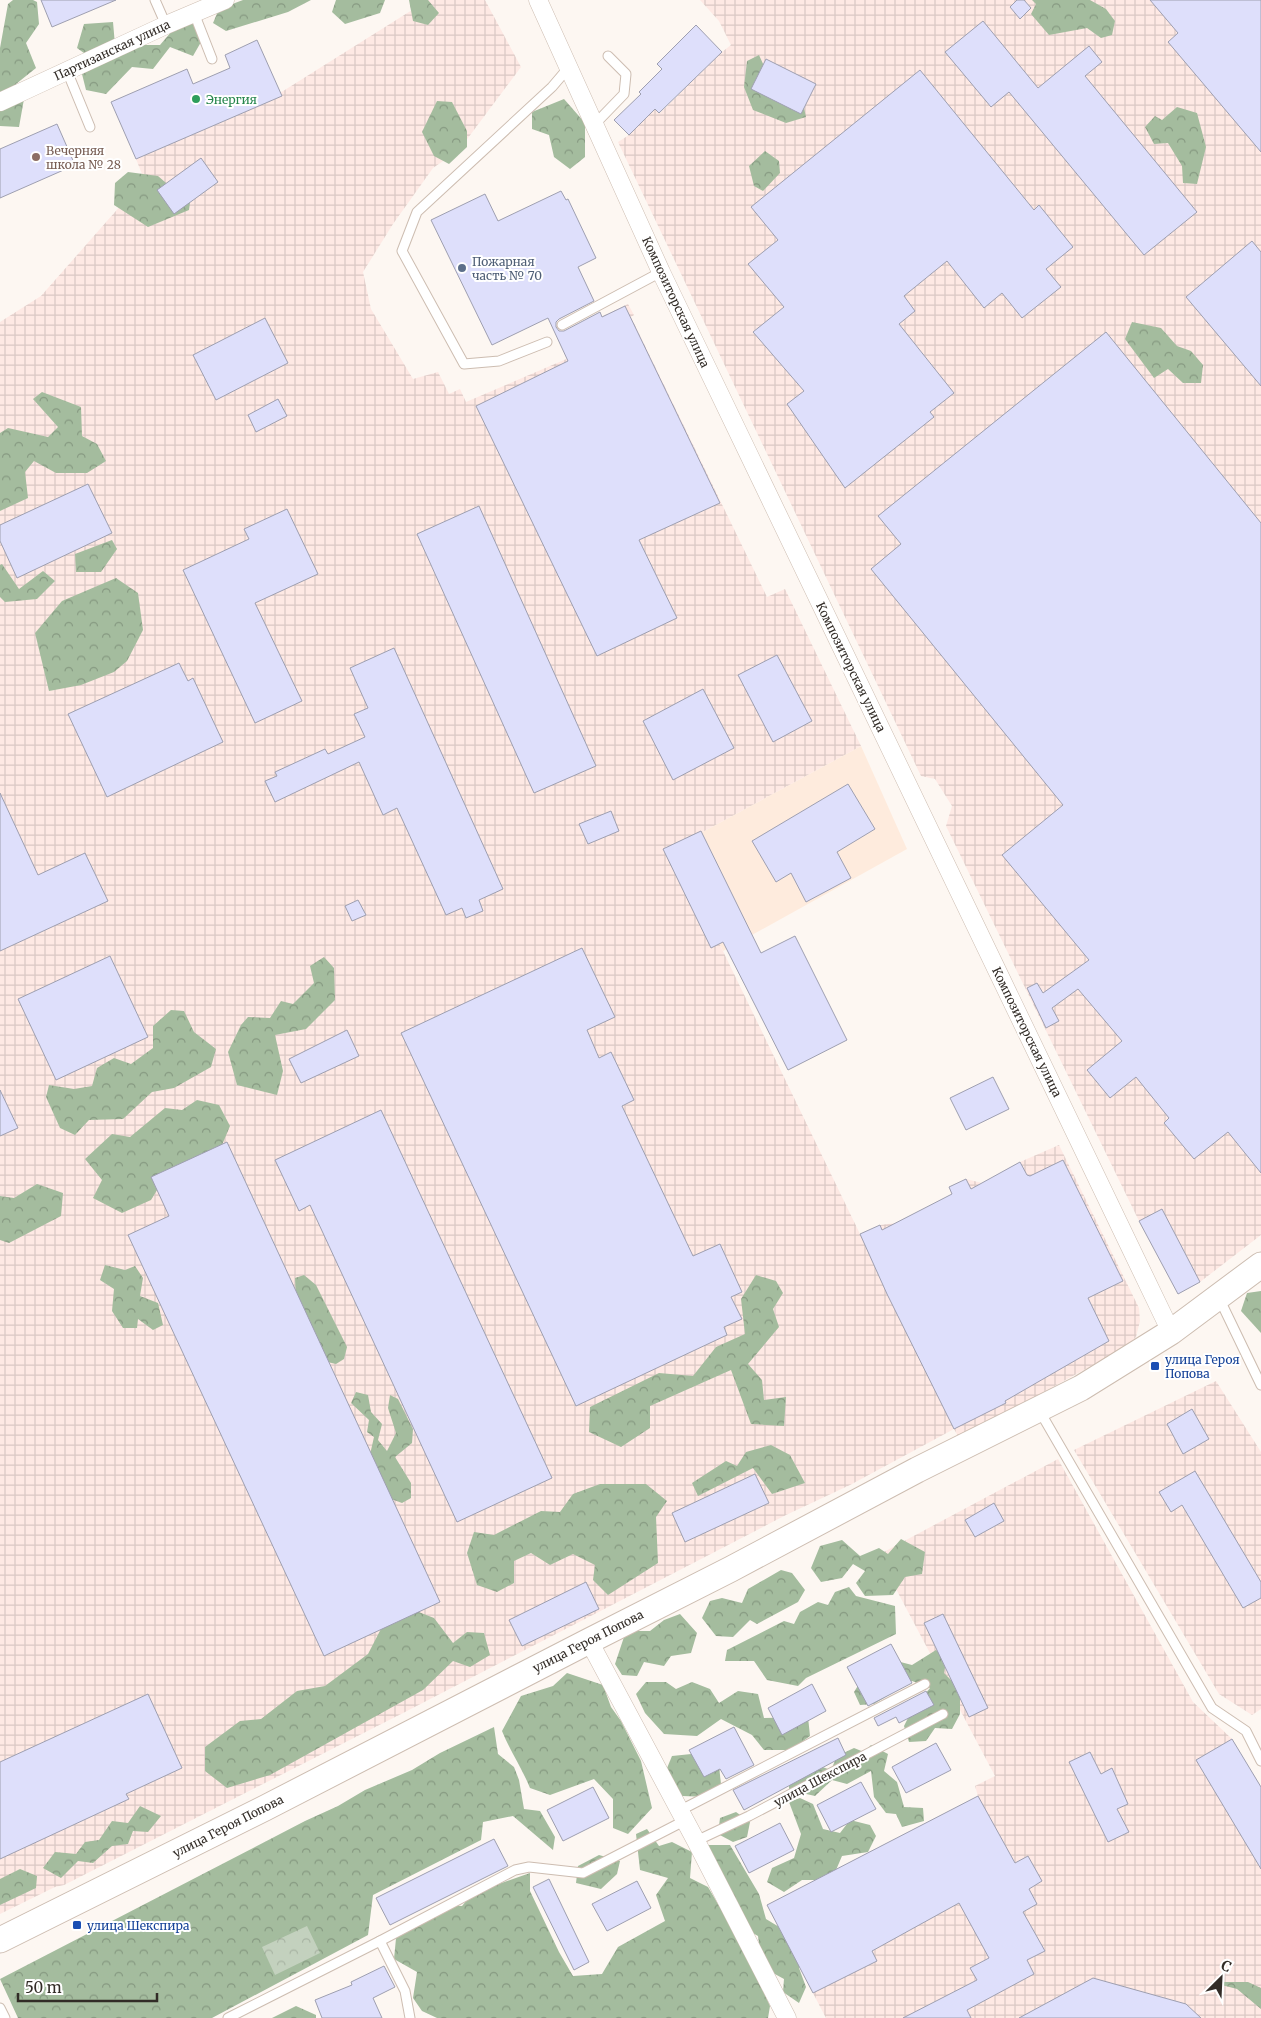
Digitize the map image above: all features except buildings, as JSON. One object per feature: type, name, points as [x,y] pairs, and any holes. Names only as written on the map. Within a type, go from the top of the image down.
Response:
[{"type":"street","name":"Партизанская улица","points":[[0,102],[166,25],[225,0]]},
{"type":"street","name":"Композиторская улица","points":[[538,0],[570,67],[661,272],[1171,1332]]},
{"type":"street","name":"улица Героя Попова","points":[[0,1940],[265,1808],[731,1570],[917,1470],[1088,1384],[1171,1332],[1261,1265]]},
{"type":"street","points":[[589,1641],[696,1841],[787,2018]]},
{"type":"lane","points":[[155,0],[166,25]]},
{"type":"lane","points":[[194,13],[212,59]]},
{"type":"lane","points":[[595,124],[624,94],[626,74],[608,56]]},
{"type":"lane","points":[[547,342],[499,361],[464,364],[402,251],[417,212],[552,87],[570,67]]},
{"type":"lane","points":[[67,71],[90,127]]},
{"type":"lane","points":[[562,324],[661,272]]},
{"type":"lane","points":[[1219,1298],[1261,1384]]},
{"type":"lane","points":[[1039,1410],[1212,1708],[1246,1731],[1261,1761]]},
{"type":"lane","points":[[228,2018],[516,1870],[529,1866],[583,1873],[682,1816],[924,1684]]},
{"type":"lane","name":"улица Шекспира","points":[[696,1841],[749,1816],[943,1714]]},
{"type":"lane","points":[[380,1941],[405,1991],[410,2018]]},
{"type":"lane","points":[[0,2008],[5,2018]]},
{"type":"shaded area","points":[[428,0],[485,0],[521,67],[459,150],[433,168],[393,224],[363,272],[371,309],[413,379],[438,372],[449,394],[460,389],[466,402],[571,357],[566,356],[557,338],[628,304],[634,315],[631,317],[767,597],[785,589],[861,746],[673,848],[860,1234],[880,1225],[896,1223],[952,1195],[949,1187],[966,1179],[982,1183],[1020,1162],[1059,1145],[1139,1308],[1140,1321],[1136,1337],[1126,1347],[959,1438],[954,1429],[850,1485],[786,1515],[405,1712],[64,1885],[55,1887],[0,1914],[0,322],[41,296],[144,179],[136,159],[281,96],[280,93]]},
{"type":"shaded area","points":[[700,0],[1261,0],[1261,1235],[1200,1282],[1178,1294],[1139,1221],[946,826],[952,806],[935,779],[921,776],[618,142],[629,135],[655,109],[660,113],[731,45],[719,21]]},
{"type":"shaded area","points":[[861,746],[907,849],[723,951],[673,848]]},
{"type":"shaded area","points":[[1216,1381],[1261,1452],[1261,1709],[1252,1715],[1219,1694],[1074,1450]]},
{"type":"shaded area","points":[[1058,1459],[1193,1702],[1232,1739],[1261,1787],[1261,2018],[826,2018],[767,1905],[978,1796],[975,1786],[995,1776],[878,1555]]},
{"type":"green space","points":[[13,0],[33,0],[37,2],[39,24],[26,43],[36,68],[16,84],[24,99],[19,127],[0,126],[0,48],[8,4]]},
{"type":"green space","points":[[243,0],[311,0],[288,12],[226,31],[213,23],[219,9]]},
{"type":"green space","points":[[336,0],[385,0],[380,13],[345,24],[332,12]]},
{"type":"green space","points":[[409,0],[428,0],[439,13],[428,25],[413,21]]},
{"type":"green space","points":[[1032,0],[1090,0],[1106,9],[1115,21],[1112,35],[1101,38],[1087,28],[1049,35],[1031,14],[1036,4]]},
{"type":"green space","points":[[113,22],[115,45],[160,45],[177,25],[192,22],[201,42],[193,56],[170,47],[153,69],[132,67],[106,94],[86,90],[81,70],[95,61],[77,48],[84,24]]},
{"type":"green space","points":[[759,55],[770,79],[802,99],[806,117],[786,123],[753,110],[744,87],[747,61]]},
{"type":"green space","points":[[564,99],[585,123],[585,157],[570,169],[554,157],[549,135],[532,129],[532,112]]},
{"type":"green space","points":[[437,101],[452,102],[467,131],[467,147],[449,164],[434,156],[422,132]]},
{"type":"green space","points":[[1177,107],[1197,113],[1206,147],[1197,184],[1183,183],[1182,166],[1168,143],[1154,144],[1145,127],[1155,116],[1162,120]]},
{"type":"green space","points":[[765,151],[779,161],[780,173],[763,191],[754,186],[749,166]]},
{"type":"green space","points":[[128,172],[158,176],[172,188],[192,188],[189,210],[148,227],[114,205],[115,183]]},
{"type":"green space","points":[[1132,322],[1161,328],[1177,346],[1191,351],[1203,365],[1201,383],[1183,383],[1168,369],[1154,378],[1125,339]]},
{"type":"green space","points":[[42,392],[81,407],[82,436],[97,444],[106,461],[87,473],[56,473],[34,461],[25,472],[28,498],[0,511],[0,433],[8,428],[48,437],[58,427],[33,399]]},
{"type":"green space","points":[[112,540],[117,549],[101,572],[76,572],[75,554]]},
{"type":"green space","points":[[2,564],[19,589],[43,571],[55,581],[37,599],[5,602],[0,597],[0,565]]},
{"type":"green space","points":[[116,578],[138,593],[143,630],[127,661],[114,672],[81,685],[49,691],[35,633],[62,601]]},
{"type":"green space","points":[[324,957],[334,968],[335,1000],[306,1029],[275,1035],[283,1071],[277,1095],[237,1085],[228,1052],[241,1025],[248,1017],[270,1018],[281,1001],[293,1004],[314,983],[310,966]]},
{"type":"green space","points":[[171,1010],[184,1011],[194,1032],[216,1049],[211,1067],[174,1088],[152,1092],[123,1119],[89,1120],[75,1135],[60,1128],[46,1097],[49,1085],[74,1089],[92,1086],[97,1068],[114,1058],[131,1064],[153,1048],[153,1026]]},
{"type":"green space","points":[[197,1100],[219,1105],[230,1126],[214,1164],[165,1177],[151,1200],[122,1213],[93,1198],[102,1180],[85,1159],[112,1134],[130,1137],[165,1108],[182,1110]]},
{"type":"green space","points":[[37,1184],[63,1193],[61,1216],[9,1243],[0,1240],[0,1196],[14,1198]]},
{"type":"green space","points":[[105,1265],[125,1270],[135,1266],[143,1278],[140,1296],[158,1303],[163,1325],[153,1330],[138,1319],[137,1328],[123,1328],[112,1311],[114,1289],[100,1280]]},
{"type":"green space","points":[[304,1275],[316,1285],[347,1347],[344,1359],[336,1364],[323,1361],[296,1298],[295,1278]]},
{"type":"green space","points":[[756,1275],[776,1281],[783,1293],[773,1309],[779,1327],[748,1364],[762,1380],[764,1400],[786,1397],[784,1426],[751,1424],[731,1370],[650,1406],[650,1428],[621,1447],[589,1432],[590,1407],[659,1373],[693,1376],[716,1347],[745,1334],[741,1299]]},
{"type":"green space","points":[[1261,1291],[1261,1333],[1241,1311],[1247,1293]]},
{"type":"green space","points":[[356,1392],[368,1395],[371,1412],[382,1424],[378,1440],[387,1451],[396,1433],[388,1408],[390,1395],[398,1399],[413,1429],[412,1443],[395,1457],[411,1483],[411,1498],[402,1503],[386,1497],[369,1459],[374,1437],[367,1432],[369,1420],[351,1403]]},
{"type":"green space","points":[[771,1445],[790,1455],[805,1483],[772,1494],[753,1468],[698,1496],[692,1483],[726,1461],[737,1466],[746,1452]]},
{"type":"green space","points":[[600,1484],[646,1484],[667,1501],[656,1517],[658,1563],[608,1595],[593,1580],[595,1565],[573,1554],[550,1565],[531,1553],[514,1561],[514,1583],[497,1592],[477,1585],[467,1553],[474,1532],[494,1535],[541,1511],[560,1512],[573,1494]]},
{"type":"green space","points":[[901,1539],[925,1552],[922,1574],[905,1577],[893,1595],[865,1596],[856,1583],[865,1571],[853,1564],[842,1578],[821,1582],[811,1568],[820,1546],[842,1540],[860,1556],[879,1548],[888,1554]]},
{"type":"green space","points":[[781,1570],[792,1573],[805,1590],[798,1602],[757,1624],[750,1620],[733,1637],[716,1636],[702,1618],[710,1601],[722,1598],[742,1603],[748,1589]]},
{"type":"green space","points":[[849,1587],[856,1596],[895,1606],[896,1634],[806,1678],[798,1686],[767,1680],[754,1661],[725,1661],[727,1650],[784,1621],[794,1624],[800,1612],[818,1602],[828,1605],[835,1592]]},
{"type":"green space","points":[[411,1609],[434,1618],[453,1643],[467,1632],[484,1633],[490,1655],[470,1667],[453,1661],[423,1690],[270,1775],[227,1788],[205,1771],[205,1747],[240,1721],[261,1719],[297,1691],[325,1686],[368,1654],[384,1623]]},
{"type":"green space","points":[[680,1614],[697,1633],[691,1653],[671,1656],[664,1666],[644,1662],[637,1676],[622,1675],[615,1664],[624,1637],[635,1631],[650,1631],[664,1620]]},
{"type":"green space","points":[[936,1650],[947,1657],[944,1673],[960,1689],[960,1714],[952,1729],[935,1728],[926,1741],[909,1742],[904,1726],[913,1708],[930,1688],[912,1681],[874,1704],[860,1705],[854,1692],[869,1668],[885,1658],[912,1665]]},
{"type":"green space","points":[[567,1673],[603,1685],[611,1707],[621,1721],[641,1761],[652,1808],[628,1834],[613,1828],[613,1799],[594,1779],[550,1795],[530,1788],[502,1731],[521,1696],[553,1686]]},
{"type":"green space","points":[[646,1682],[666,1682],[676,1689],[692,1682],[710,1689],[719,1703],[738,1691],[758,1694],[764,1718],[808,1717],[810,1736],[791,1750],[764,1750],[752,1735],[721,1719],[697,1736],[664,1734],[645,1713],[636,1694]]},
{"type":"green space","points":[[494,1727],[498,1754],[514,1767],[519,1780],[524,1809],[540,1811],[555,1837],[553,1850],[513,1816],[483,1822],[481,1840],[373,1895],[368,1935],[212,2018],[18,2018],[0,1979],[305,1821],[338,1806],[365,1790],[412,1770],[440,1753]]},
{"type":"green space","points":[[871,1745],[888,1754],[884,1771],[897,1782],[904,1807],[923,1808],[924,1821],[902,1827],[896,1814],[886,1813],[874,1797],[871,1771],[847,1784],[832,1780],[815,1796],[789,1790],[789,1778],[808,1762],[831,1770],[837,1756],[854,1748],[864,1752]]},
{"type":"green space","points":[[701,1753],[719,1766],[721,1784],[709,1797],[682,1796],[665,1773],[672,1756]]},
{"type":"green space","points":[[800,1798],[813,1804],[823,1829],[840,1833],[850,1820],[870,1825],[876,1836],[868,1852],[842,1856],[836,1870],[818,1880],[802,1880],[784,1892],[767,1882],[772,1868],[794,1858],[801,1834],[789,1802]]},
{"type":"green space","points":[[140,1806],[161,1816],[148,1832],[133,1831],[128,1844],[112,1846],[93,1863],[78,1861],[61,1878],[43,1868],[55,1852],[76,1854],[85,1842],[99,1840],[112,1821],[128,1823]]},
{"type":"green space","points":[[736,1812],[750,1822],[747,1837],[733,1842],[718,1834],[720,1818]]},
{"type":"green space","points":[[647,1829],[659,1846],[672,1842],[692,1852],[690,1878],[708,1887],[744,1948],[770,2006],[768,2018],[437,2018],[422,2011],[413,1998],[417,1972],[394,1959],[397,1928],[440,1905],[462,1906],[473,1893],[530,1873],[530,1891],[559,1952],[573,1976],[602,1974],[618,1947],[665,1921],[656,1895],[668,1878],[640,1870],[636,1834]]},
{"type":"green space","points":[[705,1845],[730,1845],[759,1894],[766,1919],[794,1936],[806,1953],[799,1968],[806,1987],[799,2003],[783,1992],[784,1979],[762,1967],[758,1936],[742,1927]]},
{"type":"green space","points":[[599,1855],[620,1861],[617,1874],[601,1889],[576,1883],[578,1866]]},
{"type":"green space","points":[[20,1869],[37,1876],[36,1888],[0,1905],[0,1879]]},
{"type":"green space","points":[[307,1926],[320,1953],[275,1975],[262,1947]]},
{"type":"green space","points":[[1210,1982],[1248,1982],[1261,1988],[1261,2009],[1237,1989]]},
{"type":"green space","points":[[296,2006],[316,2015],[316,2018],[272,2018]]},
{"type":"place","name":"Энергия","points":[[196,99]]},
{"type":"place","name":"Вечерняя школа № 28","points":[[36,157]]},
{"type":"place","name":"Пожарная часть № 70","points":[[462,268]]},
{"type":"place","name":"улица Героя Попова","points":[[1155,1366]]},
{"type":"place","name":"улица Шекспира","points":[[77,1925]]}]
